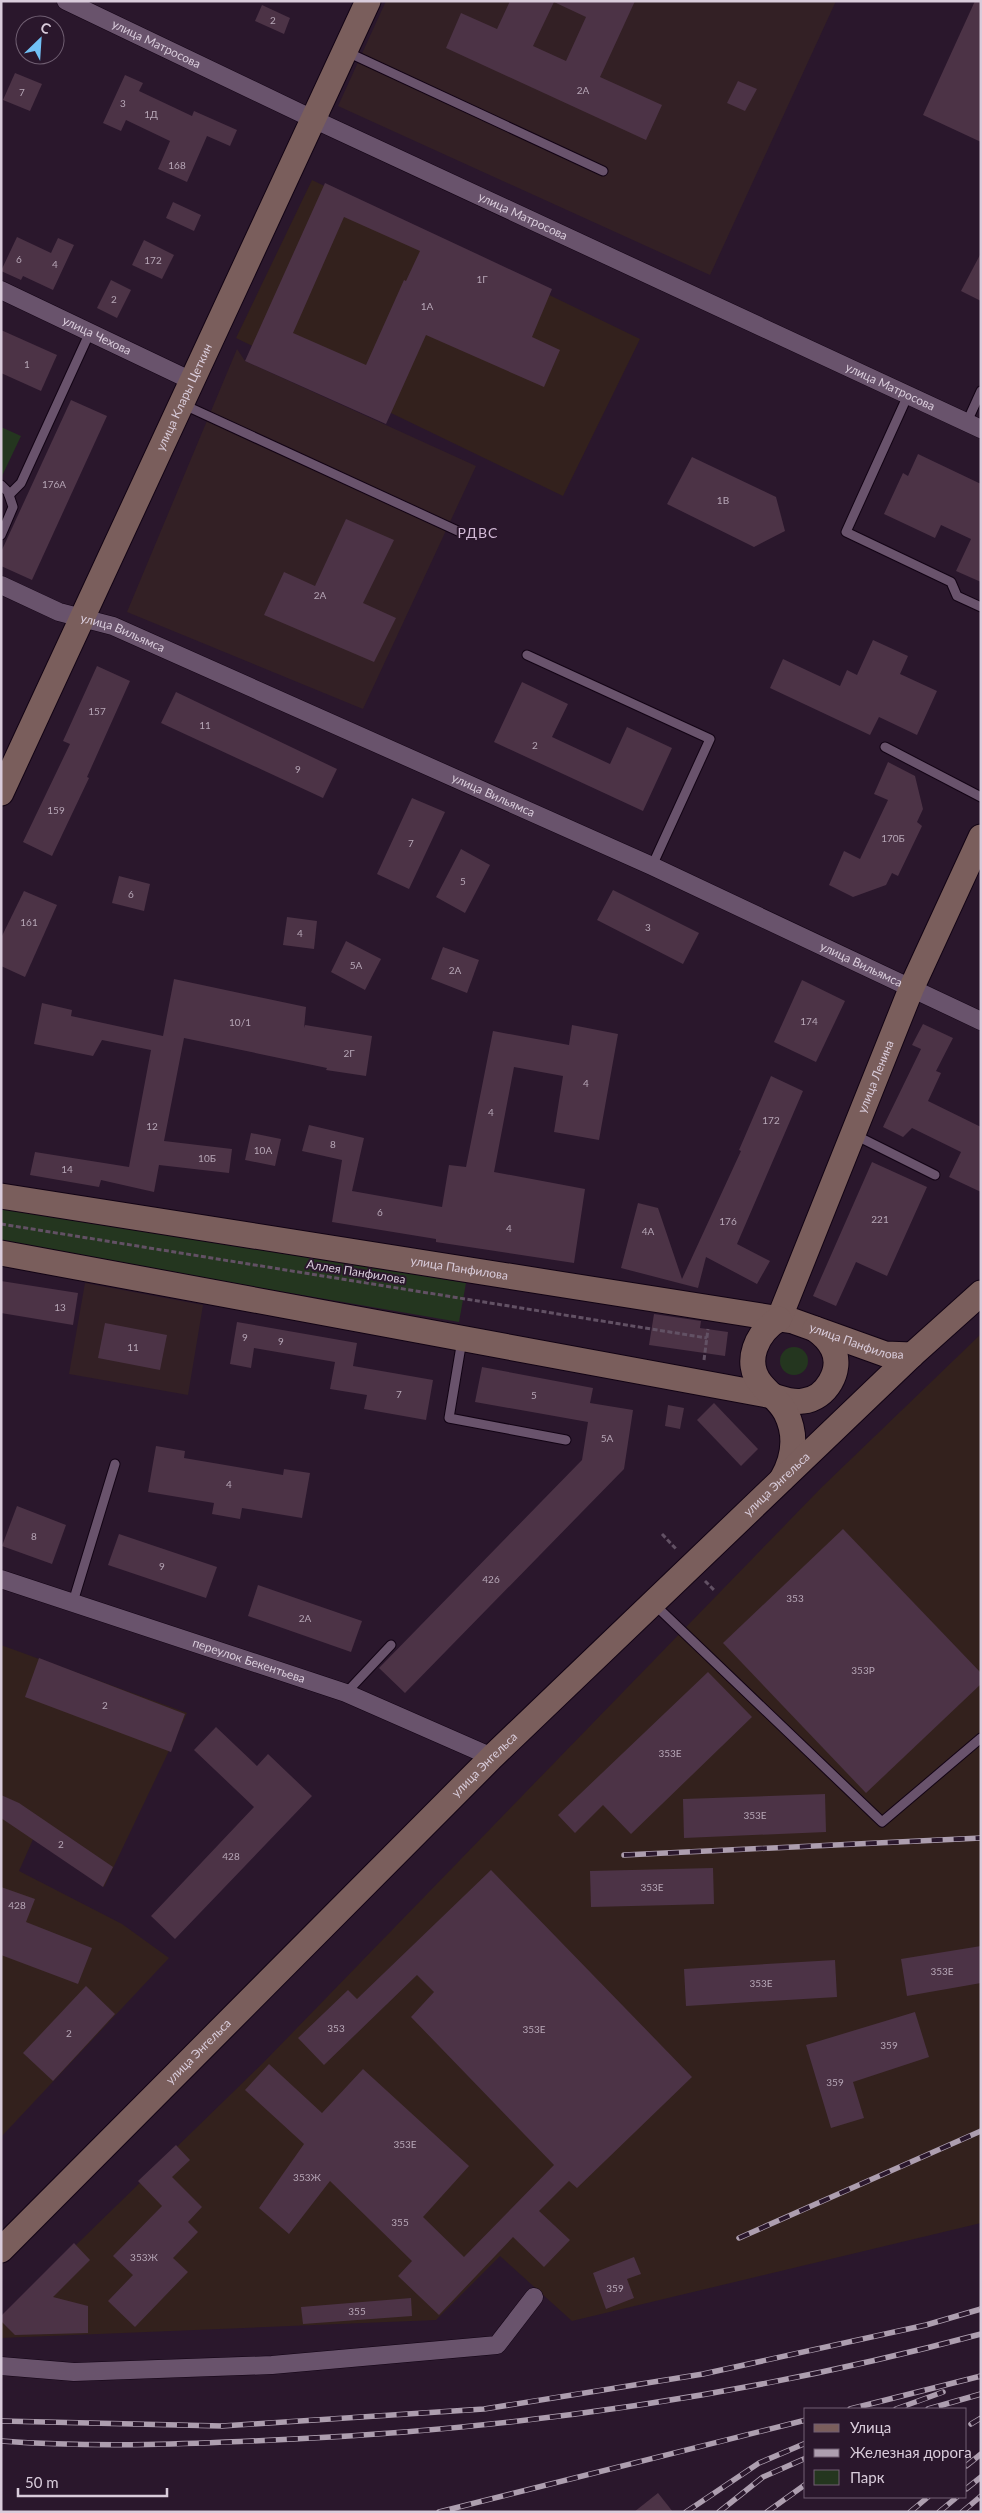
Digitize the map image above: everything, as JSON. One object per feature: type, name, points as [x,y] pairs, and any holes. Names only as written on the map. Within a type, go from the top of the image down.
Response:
[{"type":"street","name":"улица Матросова","points":[[66,1],[313,118],[974,425]]},
{"type":"street","name":"улица Клары Цеткин","points":[[1,793],[368,1]]},
{"type":"street","name":"улица Чехова","points":[[1,290],[192,381]]},
{"type":"street","name":"улица Вильямса","points":[[1,585],[59,612],[112,626],[652,866],[981,1021]]},
{"type":"street","name":"улица Ленина","points":[[779,1320],[911,989],[981,837]]},
{"type":"street","name":"улица Панфилова","points":[[1,1196],[711,1308],[810,1326],[886,1354],[912,1355]]},
{"type":"street","points":[[1,1252],[803,1401],[817,1397],[827,1388],[833,1376],[836,1362],[833,1349],[824,1336],[810,1326]]},
{"type":"street","name":"улица Энгельса","points":[[1,2250],[492,1757],[912,1355],[981,1293]]},
{"type":"street","points":[[779,1320],[769,1325],[756,1344],[753,1370],[760,1383],[780,1398],[818,1412],[832,1414],[852,1413]]},
{"type":"street","points":[[780,1398],[793,1438],[793,1452],[788,1469],[780,1483]]},
{"type":"street","name":"переулок Бекентьева","points":[[1,1579],[346,1693],[492,1757]]},
{"type":"street","points":[[1,2366],[74,2372],[272,2365],[497,2345],[534,2297]]},
{"type":"lane","points":[[345,50],[603,171]]},
{"type":"lane","points":[[9,495],[21,483],[90,332]]},
{"type":"lane","points":[[974,425],[981,392]]},
{"type":"lane","points":[[908,395],[846,532],[950,582],[957,596],[981,607]]},
{"type":"lane","points":[[182,404],[460,532]]},
{"type":"lane","points":[[1,485],[9,495],[13,507],[1,535]]},
{"type":"lane","points":[[526,655],[710,739],[652,866]]},
{"type":"lane","points":[[885,747],[981,797]]},
{"type":"lane","points":[[853,1134],[935,1175]]},
{"type":"lane","points":[[463,1338],[449,1418],[566,1440]]},
{"type":"lane","points":[[73,1602],[115,1464]]},
{"type":"lane","points":[[653,1604],[882,1822],[981,1738]]},
{"type":"lane","points":[[346,1693],[391,1644]]},
{"type":"path","name":"Аллея Панфилова","points":[[1,1224],[707,1338]]},
{"type":"path","points":[[702,1382],[711,1308]]},
{"type":"shaded area","points":[[386,1],[836,1],[710,275],[338,106]]},
{"type":"shaded area","points":[[312,180],[640,339],[563,496],[236,338]]},
{"type":"shaded area","points":[[237,349],[245,361],[476,466],[363,709],[127,612]]},
{"type":"shaded area","points":[[85,1283],[203,1305],[188,1395],[69,1374]]},
{"type":"shaded area","points":[[981,1334],[981,2223],[572,2321],[500,2256],[436,2320],[1,2338],[1,2318],[263,2063],[821,1488]]},
{"type":"shaded area","points":[[1,1645],[187,1713],[104,1887],[34,1837],[19,1871],[122,1924],[169,1958],[1,2137]]},
{"type":"green space","points":[[1,427],[21,436],[2,476],[1,476]]},
{"type":"green space","points":[[1,1205],[466,1283],[459,1322],[1,1243]]},
{"type":"green space","points":[[794,1347],[804,1351],[808,1361],[804,1371],[794,1375],[784,1371],[780,1361],[784,1351]]},
{"type":"building","points":[[510,1],[635,1],[600,77],[662,105],[646,140],[446,48],[461,13],[497,29]],"holes":[[[554,2],[586,17],[566,61],[533,46]]]},
{"type":"building","points":[[975,1],[981,1],[981,142],[923,115]]},
{"type":"building","points":[[262,5],[290,18],[284,34],[255,21]]},
{"type":"building","points":[[15,73],[42,84],[30,111],[3,100]]},
{"type":"building","points":[[125,75],[143,83],[139,91],[192,116],[194,111],[237,130],[230,146],[207,136],[187,182],[158,169],[170,141],[126,120],[121,131],[103,123]]},
{"type":"building","points":[[738,81],[757,89],[745,111],[727,103]]},
{"type":"building","points":[[325,183],[552,289],[532,337],[560,350],[544,387],[426,335],[386,424],[245,361]],"holes":[[[344,217],[420,251],[406,281],[404,280],[366,365],[293,333]]]},
{"type":"building","points":[[173,202],[201,215],[194,231],[166,218]]},
{"type":"building","points":[[17,237],[51,253],[58,238],[74,245],[53,290],[23,276],[21,280],[1,271]]},
{"type":"building","points":[[144,240],[174,255],[162,279],[132,265]]},
{"type":"building","points":[[981,253],[981,301],[961,291]]},
{"type":"building","points":[[111,280],[131,290],[117,318],[97,308]]},
{"type":"building","points":[[1,330],[57,355],[41,391],[1,373]]},
{"type":"building","points":[[71,400],[107,416],[32,580],[1,566],[1,552]]},
{"type":"building","points":[[918,454],[981,484],[981,582],[956,571],[971,539],[941,525],[935,538],[884,514],[903,473],[908,476]]},
{"type":"building","points":[[692,457],[776,497],[785,531],[754,547],[667,504]]},
{"type":"building","points":[[346,519],[394,540],[363,603],[396,618],[374,662],[264,615],[284,572],[315,586]]},
{"type":"building","points":[[873,640],[908,656],[900,674],[937,691],[917,735],[879,717],[870,735],[770,688],[783,659],[840,686],[847,670],[857,675]]},
{"type":"building","points":[[97,666],[130,681],[87,777],[89,778],[52,856],[23,842],[70,744],[63,741]]},
{"type":"building","points":[[522,682],[568,704],[552,737],[610,764],[627,727],[672,748],[643,811],[494,742]]},
{"type":"building","points":[[176,692],[337,769],[323,798],[161,723]]},
{"type":"building","points":[[888,762],[915,776],[923,809],[917,822],[922,826],[898,876],[892,873],[886,885],[853,897],[829,885],[844,851],[860,859],[888,800],[874,794]]},
{"type":"building","points":[[412,798],[445,812],[409,889],[377,874]]},
{"type":"building","points":[[461,849],[490,865],[465,913],[436,897]]},
{"type":"building","points":[[119,876],[150,884],[144,911],[112,903]]},
{"type":"building","points":[[613,890],[699,933],[683,964],[597,920]]},
{"type":"building","points":[[24,891],[57,905],[25,977],[1,966],[1,938]]},
{"type":"building","points":[[287,917],[317,921],[314,949],[283,945]]},
{"type":"building","points":[[346,941],[381,959],[365,990],[331,972]]},
{"type":"building","points":[[443,947],[479,960],[467,993],[431,979]]},
{"type":"building","points":[[174,979],[306,1007],[304,1028],[305,1025],[372,1036],[366,1076],[326,1070],[327,1068],[184,1038],[164,1141],[232,1149],[229,1173],[159,1165],[154,1192],[101,1180],[99,1187],[30,1175],[35,1152],[129,1167],[151,1050],[102,1040],[93,1056],[34,1044],[42,1003],[72,1010],[71,1016],[163,1036]]},
{"type":"building","points":[[802,980],[845,1001],[816,1062],[774,1042]]},
{"type":"building","points":[[923,1024],[953,1038],[936,1071],[941,1073],[928,1101],[981,1127],[981,1192],[949,1177],[961,1152],[912,1128],[903,1137],[883,1127],[921,1049],[912,1045]]},
{"type":"building","points":[[572,1025],[618,1034],[599,1140],[554,1132],[563,1076],[514,1067],[494,1172],[585,1189],[574,1263],[436,1242],[436,1239],[332,1222],[342,1160],[302,1151],[309,1125],[364,1138],[352,1191],[442,1207],[449,1165],[466,1167],[493,1031],[569,1045]]},
{"type":"building","points":[[771,1076],[803,1091],[737,1244],[770,1261],[757,1284],[706,1257],[698,1288],[621,1268],[638,1203],[658,1208],[682,1279],[741,1151],[739,1150]]},
{"type":"building","points":[[251,1133],[281,1139],[275,1166],[245,1160]]},
{"type":"building","points":[[872,1162],[927,1187],[887,1276],[856,1262],[836,1306],[813,1296]]},
{"type":"building","points":[[1,1281],[78,1293],[73,1325],[1,1313]]},
{"type":"building","points":[[654,1314],[701,1321],[700,1328],[728,1332],[725,1356],[649,1345]]},
{"type":"building","points":[[237,1322],[357,1343],[353,1366],[433,1380],[426,1420],[364,1409],[367,1395],[330,1389],[335,1362],[254,1348],[251,1368],[230,1364]]},
{"type":"building","points":[[105,1323],[167,1335],[160,1370],[98,1358]]},
{"type":"building","points":[[482,1367],[593,1388],[590,1403],[633,1410],[624,1469],[405,1693],[379,1668],[582,1460],[588,1422],[475,1402]]},
{"type":"building","points":[[714,1403],[758,1449],[741,1466],[697,1420]]},
{"type":"building","points":[[668,1405],[684,1408],[680,1429],[665,1426]]},
{"type":"building","points":[[156,1446],[185,1451],[184,1458],[283,1475],[284,1469],[310,1473],[302,1518],[242,1508],[240,1519],[212,1514],[214,1503],[148,1492]]},
{"type":"building","points":[[17,1506],[66,1525],[52,1564],[2,1546]]},
{"type":"building","points":[[843,1529],[981,1673],[981,1684],[866,1793],[723,1643]]},
{"type":"building","points":[[119,1534],[217,1567],[206,1598],[108,1565]]},
{"type":"building","points":[[258,1585],[362,1621],[351,1652],[248,1616]]},
{"type":"building","points":[[39,1658],[185,1714],[171,1752],[25,1697]]},
{"type":"building","points":[[708,1672],[752,1717],[631,1834],[603,1805],[575,1833],[558,1815]]},
{"type":"building","points":[[216,1727],[257,1766],[268,1754],[312,1796],[175,1939],[151,1916],[254,1807],[194,1750]]},
{"type":"building","points":[[825,1794],[826,1832],[684,1838],[683,1799]]},
{"type":"building","points":[[1,1795],[19,1803],[113,1867],[103,1887],[1,1818]]},
{"type":"building","points":[[713,1868],[714,1904],[591,1907],[590,1871]]},
{"type":"building","points":[[491,1870],[692,2077],[577,2188],[569,2181],[539,2211],[570,2240],[544,2267],[513,2237],[439,2315],[398,2276],[412,2261],[330,2181],[289,2234],[259,2208],[304,2144],[245,2090],[269,2064],[322,2113],[363,2069],[469,2166],[423,2217],[464,2257],[554,2165],[411,2017],[434,1992],[417,1975],[324,2065],[298,2038],[348,1990],[357,1999]]},
{"type":"building","points":[[1,1887],[35,1899],[26,1922],[92,1948],[78,1984],[1,1955]]},
{"type":"building","points":[[981,1946],[981,1983],[907,1996],[901,1959]]},
{"type":"building","points":[[835,1960],[837,1997],[686,2006],[684,1969]]},
{"type":"building","points":[[86,1986],[115,2014],[53,2081],[23,2053]]},
{"type":"building","points":[[915,2012],[929,2057],[853,2082],[864,2118],[831,2128],[806,2045]]},
{"type":"building","points":[[176,2145],[190,2160],[172,2177],[202,2207],[188,2222],[198,2232],[173,2258],[188,2272],[135,2327],[108,2301],[133,2275],[113,2256],[162,2206],[138,2181]]},
{"type":"building","points":[[74,2243],[90,2260],[53,2297],[88,2306],[88,2333],[15,2335],[1,2321],[1,2316]]},
{"type":"building","points":[[634,2257],[641,2274],[627,2279],[634,2298],[606,2309],[593,2273]]},
{"type":"building","points":[[411,2298],[412,2316],[303,2324],[301,2307]]},
{"type":"building","points":[[658,2493],[673,2512],[634,2512]]},
{"type":"railway","points":[[624,1855],[981,1838]]},
{"type":"railway","points":[[739,2238],[981,2131]]},
{"type":"railway","points":[[1,2421],[222,2426],[484,2409],[703,2374],[926,2325],[981,2309]]},
{"type":"railway","points":[[1,2441],[111,2445],[184,2444],[381,2434],[554,2417],[726,2391],[811,2374],[981,2334]]},
{"type":"railway","points":[[854,2408],[981,2376]]},
{"type":"railway","points":[[899,2408],[943,2392]]},
{"type":"railway","points":[[932,2408],[981,2394]]},
{"type":"railway","points":[[971,2424],[981,2418]]},
{"type":"railway","points":[[439,2512],[804,2421]]},
{"type":"railway","points":[[686,2512],[759,2463],[804,2444]]},
{"type":"railway","points":[[967,2465],[981,2454]]},
{"type":"railway","points":[[719,2512],[763,2477],[804,2459]]},
{"type":"railway","points":[[967,2488],[981,2477]]},
{"type":"railway","points":[[767,2512],[804,2485]]},
{"type":"railway","points":[[962,2512],[981,2496]]},
{"type":"railway","points":[[910,2512],[927,2498]]},
{"type":"railway","points":[[939,2512],[956,2498]]},
{"type":"district","name":"РДВС","points":[[478,533]]}]
